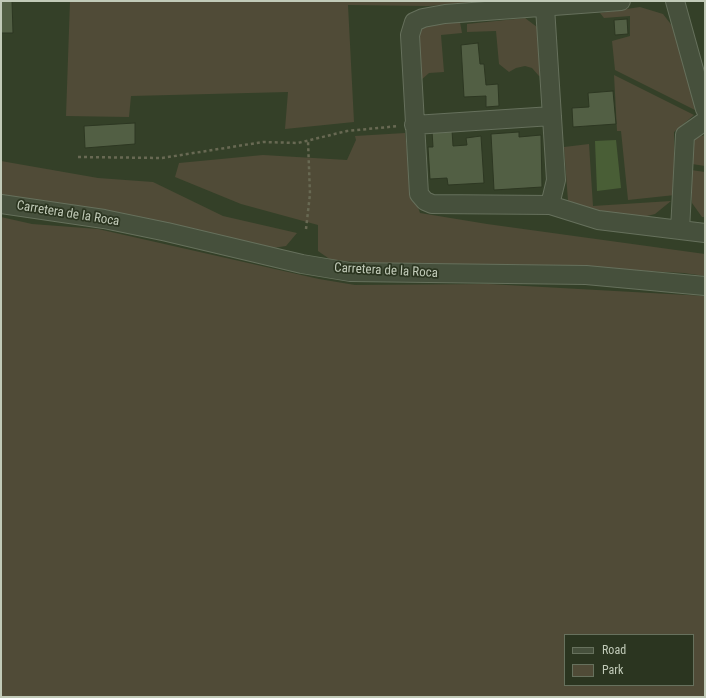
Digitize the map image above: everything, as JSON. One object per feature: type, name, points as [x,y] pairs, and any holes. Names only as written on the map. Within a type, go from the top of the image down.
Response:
[{"type":"street","points":[[621,1],[445,14],[423,18],[414,22],[410,35],[419,194],[432,204],[550,205],[598,220],[705,233]]},
{"type":"street","points":[[675,1],[705,109]]},
{"type":"street","points":[[545,7],[556,180],[550,205]]},
{"type":"street","points":[[414,124],[552,116]]},
{"type":"street","points":[[680,230],[685,135],[705,120]]},
{"type":"street","name":"Carretera de la Roca","points":[[1,204],[112,221],[167,232],[302,264],[350,272],[586,275],[705,286]]},
{"type":"path","points":[[78,157],[162,158],[263,142],[298,143],[347,131],[414,124]]},
{"type":"path","points":[[306,229],[310,194],[308,140]]},
{"type":"green space","points":[[70,1],[497,1],[428,6],[348,5],[354,122],[285,129],[288,92],[131,96],[129,117],[66,116]]},
{"type":"green space","points":[[640,7],[663,14],[673,27],[697,111],[615,70],[612,41],[630,36],[630,16],[604,18],[600,13]]},
{"type":"green space","points":[[525,18],[537,27],[541,35],[543,75],[539,76],[532,68],[525,66],[516,68],[509,72],[499,64],[496,31],[467,32],[467,24]]},
{"type":"green space","points":[[460,22],[462,33],[441,35],[444,72],[429,73],[420,81],[416,36],[420,28],[426,25]]},
{"type":"green space","points":[[614,75],[694,115],[674,132],[675,195],[628,200],[621,131],[617,131]]},
{"type":"green space","points":[[405,133],[412,190],[420,213],[487,224],[705,254],[705,276],[684,273],[529,265],[381,264],[331,260],[318,251],[318,225],[241,204],[175,177],[179,163],[263,155],[347,160],[356,140],[355,136]]},
{"type":"green space","points":[[705,135],[705,166],[692,164],[692,139]]},
{"type":"green space","points":[[589,144],[593,206],[671,201],[655,214],[643,217],[571,207],[568,201],[564,147]]},
{"type":"green space","points":[[1,161],[98,178],[153,182],[223,216],[297,233],[286,246],[267,249],[1,197]]},
{"type":"green space","points":[[691,170],[705,172],[705,217],[702,217],[692,203]]},
{"type":"green space","points":[[1,217],[32,224],[98,229],[319,279],[355,285],[489,284],[705,296],[705,697],[1,697]]},
{"type":"shaded area","points":[[616,140],[621,188],[597,191],[595,141]]},
{"type":"building","points":[[1,1],[12,1],[13,33],[1,33]]},
{"type":"building","points":[[627,19],[628,34],[615,35],[614,20]]},
{"type":"building","points":[[478,43],[480,64],[484,64],[486,85],[498,84],[499,106],[486,107],[486,96],[464,97],[461,45]]},
{"type":"building","points":[[613,91],[616,124],[573,127],[572,108],[589,107],[588,93]]},
{"type":"building","points":[[135,123],[135,144],[85,148],[84,126]]},
{"type":"building","points":[[452,130],[453,146],[467,145],[466,138],[481,136],[484,183],[448,185],[447,178],[430,179],[428,147],[433,147],[432,131]]},
{"type":"building","points":[[519,132],[519,137],[541,135],[542,187],[494,190],[491,134]]}]
